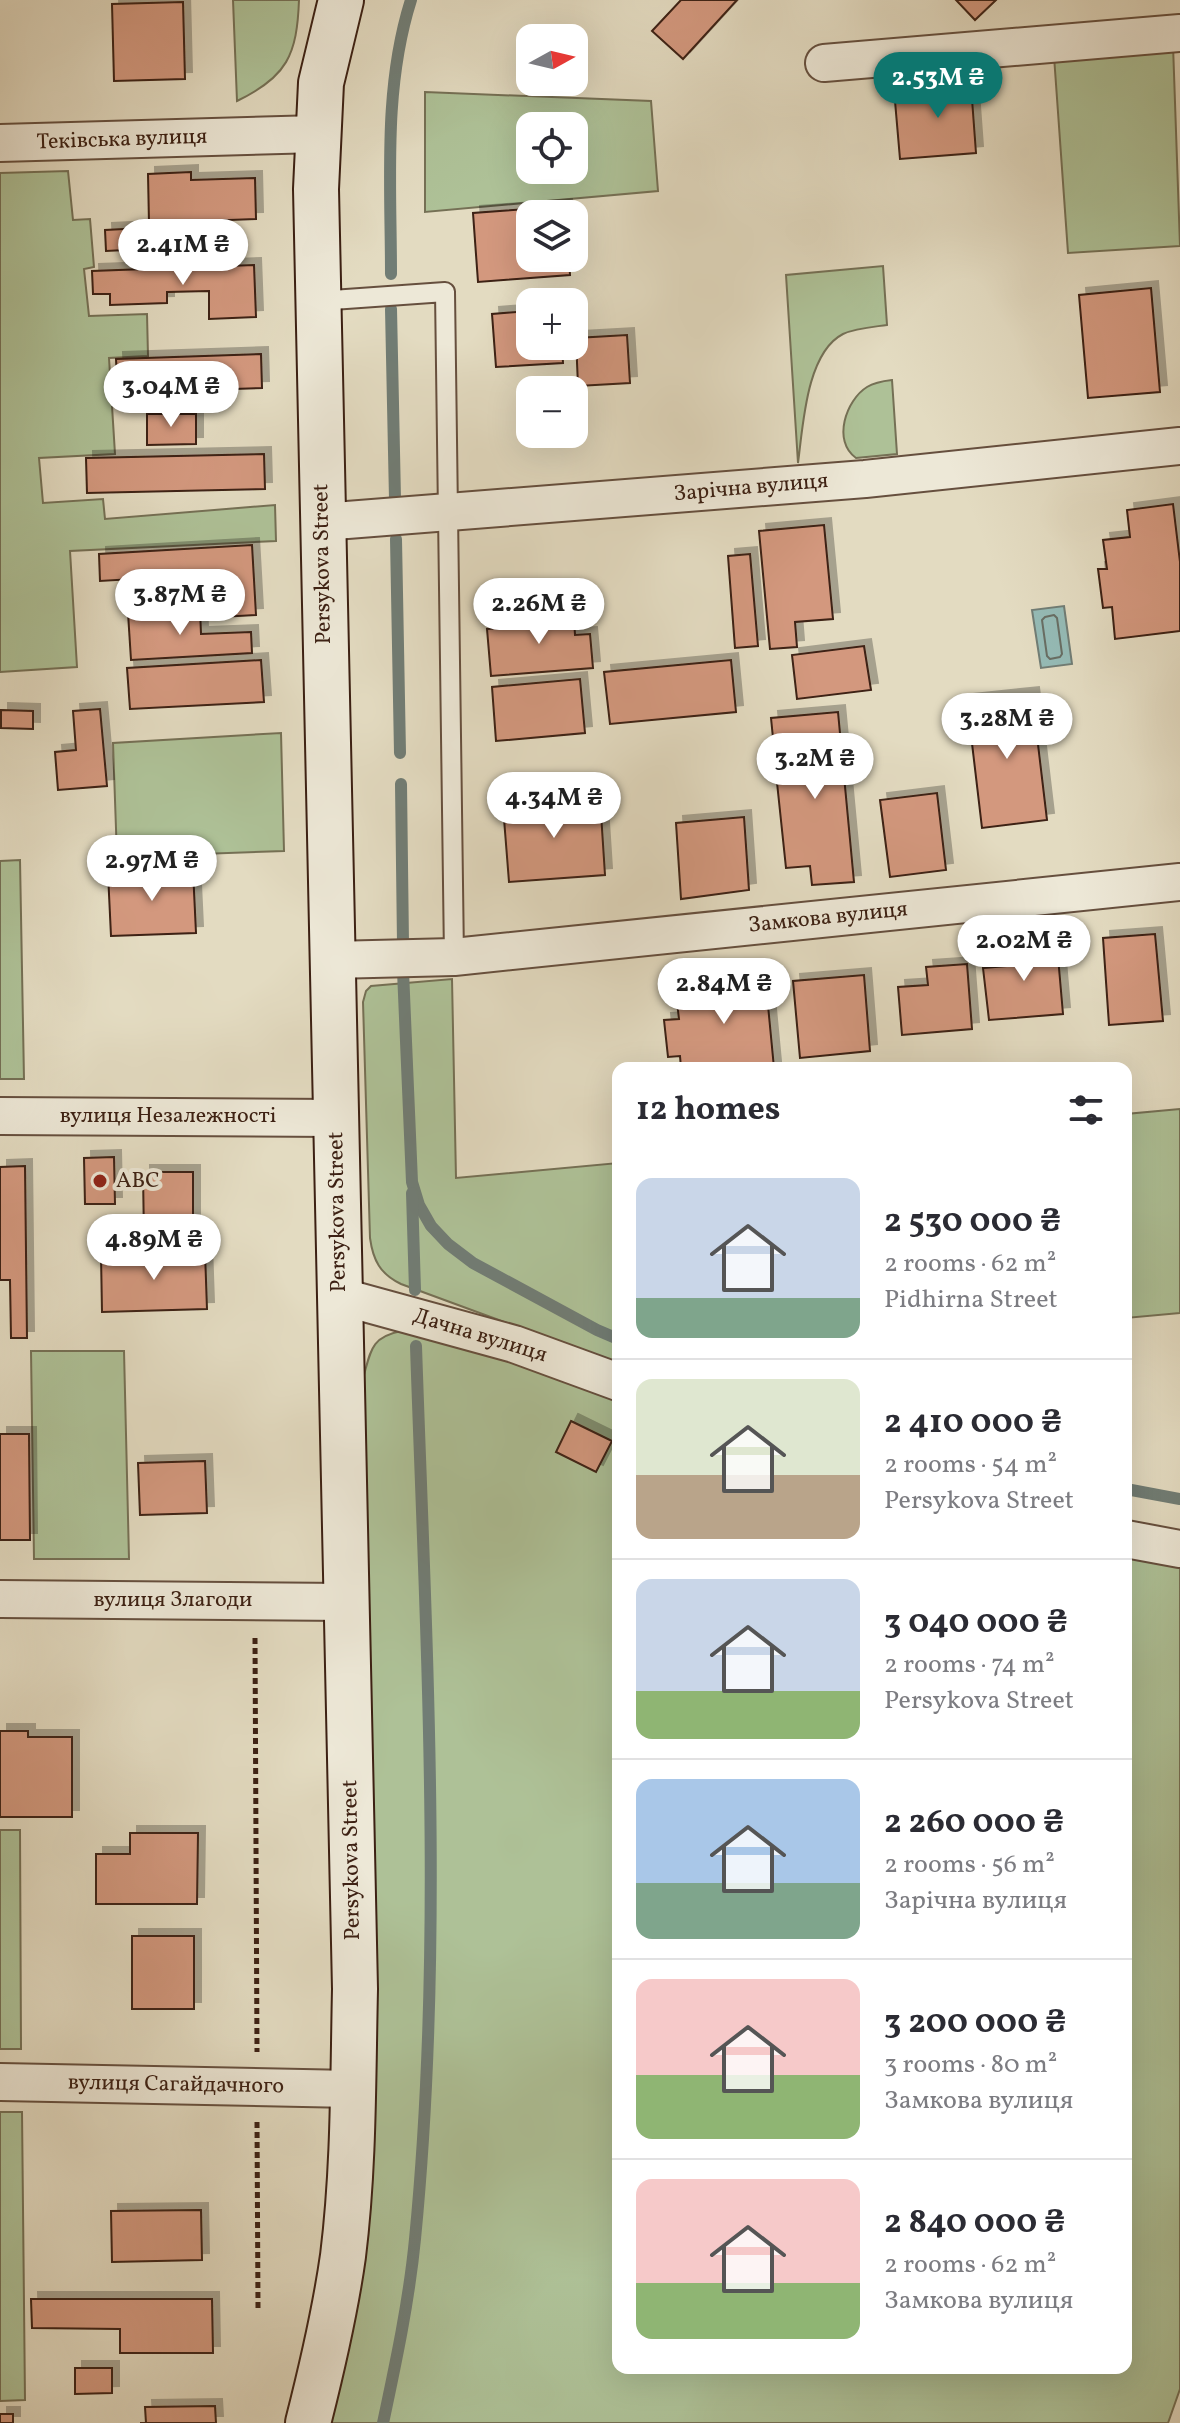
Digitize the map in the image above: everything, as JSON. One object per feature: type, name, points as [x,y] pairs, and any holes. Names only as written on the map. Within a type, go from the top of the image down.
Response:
[{"type":"main road","name":"Persykova Street","points":[[308,2423],[336,2302],[343,2254],[348,2203],[355,1989],[318,301],[321,83],[341,0]]},
{"type":"street","points":[[824,63],[1180,33]]},
{"type":"street","name":"Теківська вулиця","points":[[244,136],[281,118],[321,83]]},
{"type":"street","name":"Теківська вулиця","points":[[0,143],[318,134]]},
{"type":"street","name":"Зарічна вулиця","points":[[322,522],[865,479],[1180,446]]},
{"type":"street","name":"Замкова вулиця","points":[[332,960],[454,957],[1180,882]]},
{"type":"street","name":"вулиця Незалежності","points":[[0,1116],[335,1118]]},
{"type":"street","name":"Дачна вулиця","points":[[339,1296],[514,1344],[612,1380]]},
{"type":"street","points":[[1132,1540],[1180,1549]]},
{"type":"street","name":"вулиця Злагоди","points":[[0,1599],[346,1602]]},
{"type":"street","name":"вулиця Сагайдачного","points":[[0,2082],[352,2089]]},
{"type":"lane","points":[[318,301],[445,292],[454,957]]},
{"type":"path","points":[[255,1601],[258,2308]]},
{"type":"green space","points":[[233,0],[299,0],[296,36],[286,62],[268,83],[237,101]]},
{"type":"green space","points":[[1173,45],[1180,246],[1068,253],[1054,56]]},
{"type":"green space","points":[[425,92],[651,101],[658,191],[558,200],[516,200],[516,204],[425,212]]},
{"type":"green space","points":[[68,171],[73,220],[90,219],[94,267],[84,269],[89,316],[147,314],[148,356],[109,358],[115,454],[39,458],[43,503],[103,499],[105,519],[275,505],[276,541],[70,551],[77,667],[0,672],[0,173]]},
{"type":"green space","points":[[883,266],[887,325],[843,334],[821,357],[808,392],[798,463],[786,275]]},
{"type":"green space","points":[[892,380],[897,454],[856,458],[849,451],[843,431],[848,411],[867,387]]},
{"type":"green space","points":[[281,733],[284,851],[117,857],[113,743]]},
{"type":"green space","points":[[20,860],[24,1079],[0,1079],[0,861]]},
{"type":"green space","points":[[452,979],[456,1178],[612,1164],[612,1362],[401,1284],[383,1271],[373,1253],[370,1238],[363,1002],[371,986]]},
{"type":"green space","points":[[1180,1109],[1180,1313],[1132,1317],[1132,1113]]},
{"type":"green space","points":[[401,1331],[509,1357],[612,1393],[612,2374],[1132,2374],[1132,1552],[1180,1561],[1180,2389],[1168,2423],[329,2423],[364,1375],[374,1346]]},
{"type":"green space","points":[[31,1351],[124,1351],[129,1559],[34,1559]]},
{"type":"green space","points":[[0,1830],[20,1830],[21,2049],[0,2049]]},
{"type":"green space","points":[[0,2112],[22,2112],[25,2400],[0,2401]]},
{"type":"water","points":[[1064,606],[1072,664],[1041,668],[1032,610]]},
{"type":"building","points":[[681,0],[737,0],[683,59],[652,31]]},
{"type":"building","points":[[956,0],[996,0],[975,20]]},
{"type":"building","points":[[183,2],[185,79],[114,81],[112,4]]},
{"type":"building","points":[[970,72],[976,153],[900,159],[895,101],[937,97],[935,75]]},
{"type":"building","points":[[191,172],[191,180],[255,178],[256,219],[149,223],[148,174]]},
{"type":"building","points":[[516,210],[516,272],[570,272],[570,275],[478,282],[473,213]]},
{"type":"building","points":[[144,228],[145,249],[106,251],[105,230]]},
{"type":"building","points":[[254,265],[256,317],[209,319],[209,291],[167,292],[167,303],[110,305],[110,294],[93,294],[92,271]]},
{"type":"building","points":[[1151,288],[1160,392],[1088,398],[1079,295]]},
{"type":"building","points":[[516,312],[516,360],[563,360],[563,363],[496,367],[492,314]]},
{"type":"building","points":[[627,335],[630,383],[588,385],[588,376],[578,376],[577,360],[588,360],[588,337]]},
{"type":"building","points":[[261,354],[262,388],[143,392],[142,377],[117,378],[116,359]]},
{"type":"building","points":[[147,414],[196,414],[196,444],[147,445]]},
{"type":"building","points":[[264,454],[265,489],[87,493],[86,458]]},
{"type":"building","points":[[1173,504],[1180,562],[1180,631],[1115,639],[1112,607],[1103,608],[1098,569],[1107,569],[1103,540],[1130,537],[1127,510]]},
{"type":"building","points":[[824,525],[833,619],[795,622],[797,647],[770,649],[759,531]]},
{"type":"building","points":[[252,545],[256,615],[220,617],[218,583],[185,585],[184,576],[100,581],[99,554]]},
{"type":"building","points":[[750,554],[758,646],[735,648],[728,556]]},
{"type":"building","points":[[555,607],[556,620],[574,618],[575,635],[590,634],[593,668],[491,676],[487,629],[526,626],[525,609]]},
{"type":"building","points":[[200,609],[201,634],[251,632],[252,653],[131,660],[128,613]]},
{"type":"building","points":[[864,646],[871,690],[797,699],[792,655]]},
{"type":"building","points":[[261,660],[264,702],[130,709],[127,668]]},
{"type":"building","points":[[731,660],[736,712],[610,724],[604,672]]},
{"type":"building","points":[[580,679],[585,733],[496,741],[492,687]]},
{"type":"building","points":[[1032,694],[1047,820],[982,828],[967,701]]},
{"type":"building","points":[[100,709],[107,786],[58,790],[55,752],[76,750],[73,711]]},
{"type":"building","points":[[1,710],[33,711],[33,729],[1,728]]},
{"type":"building","points":[[838,712],[854,882],[812,885],[810,866],[786,868],[776,773],[820,768],[817,743],[774,748],[771,718]]},
{"type":"building","points":[[937,793],[946,870],[890,877],[880,800]]},
{"type":"building","points":[[600,798],[605,875],[509,882],[503,806]]},
{"type":"building","points":[[744,817],[749,890],[681,899],[676,823]]},
{"type":"building","points":[[193,870],[196,933],[111,936],[108,873]]},
{"type":"building","points":[[1155,934],[1163,1021],[1109,1025],[1103,938]]},
{"type":"building","points":[[1026,939],[1027,948],[1057,945],[1063,1014],[989,1020],[983,968],[1006,966],[1003,941]]},
{"type":"building","points":[[967,964],[972,1029],[902,1035],[898,987],[928,985],[926,967]]},
{"type":"building","points":[[765,974],[773,1062],[680,1062],[680,1056],[668,1057],[664,1020],[679,1019],[677,1002],[700,999],[698,980]]},
{"type":"building","points":[[864,975],[870,1051],[800,1058],[793,981]]},
{"type":"building","name":"ABC","points":[[114,1157],[115,1204],[85,1204],[84,1158]]},
{"type":"building","points":[[25,1166],[27,1338],[11,1338],[10,1280],[0,1280],[0,1167]]},
{"type":"building","points":[[143,1172],[193,1172],[193,1240],[144,1240]]},
{"type":"building","points":[[205,1252],[207,1309],[102,1312],[101,1255]]},
{"type":"building","points":[[571,1421],[612,1441],[596,1472],[556,1452]]},
{"type":"building","points":[[0,1434],[29,1434],[30,1540],[0,1540]]},
{"type":"building","points":[[205,1461],[207,1513],[140,1515],[138,1463]]},
{"type":"building","points":[[0,1731],[28,1731],[28,1737],[72,1737],[72,1817],[0,1817]]},
{"type":"building","points":[[130,1833],[198,1833],[197,1904],[96,1904],[96,1854],[130,1854]]},
{"type":"building","points":[[132,1936],[194,1936],[194,2009],[132,2009]]},
{"type":"building","points":[[201,2210],[202,2260],[112,2262],[111,2211]]},
{"type":"building","points":[[31,2299],[212,2299],[213,2353],[120,2353],[120,2329],[32,2328]]},
{"type":"building","points":[[75,2368],[112,2368],[112,2393],[75,2394]]},
{"type":"building","points":[[215,2406],[216,2423],[146,2423],[145,2407]]},
{"type":"building","points":[[0,2414],[13,2414],[13,2423],[0,2423]]},
{"type":"waterway","points":[[391,274],[392,101],[402,33],[411,0]]},
{"type":"waterway","points":[[391,309],[395,499]]},
{"type":"waterway","points":[[396,539],[400,753]]},
{"type":"waterway","points":[[401,784],[403,944]]},
{"type":"waterway","points":[[403,971],[412,1182],[419,1205],[431,1226],[473,1263],[612,1336]]},
{"type":"waterway","points":[[412,1193],[415,1290]]},
{"type":"waterway","points":[[383,2423],[402,2331],[415,2239],[429,2016],[428,1681],[416,1346]]},
{"type":"waterway","points":[[1132,1490],[1180,1499]]},
{"type":"place","name":"ABC","points":[[100,1181]]}]
